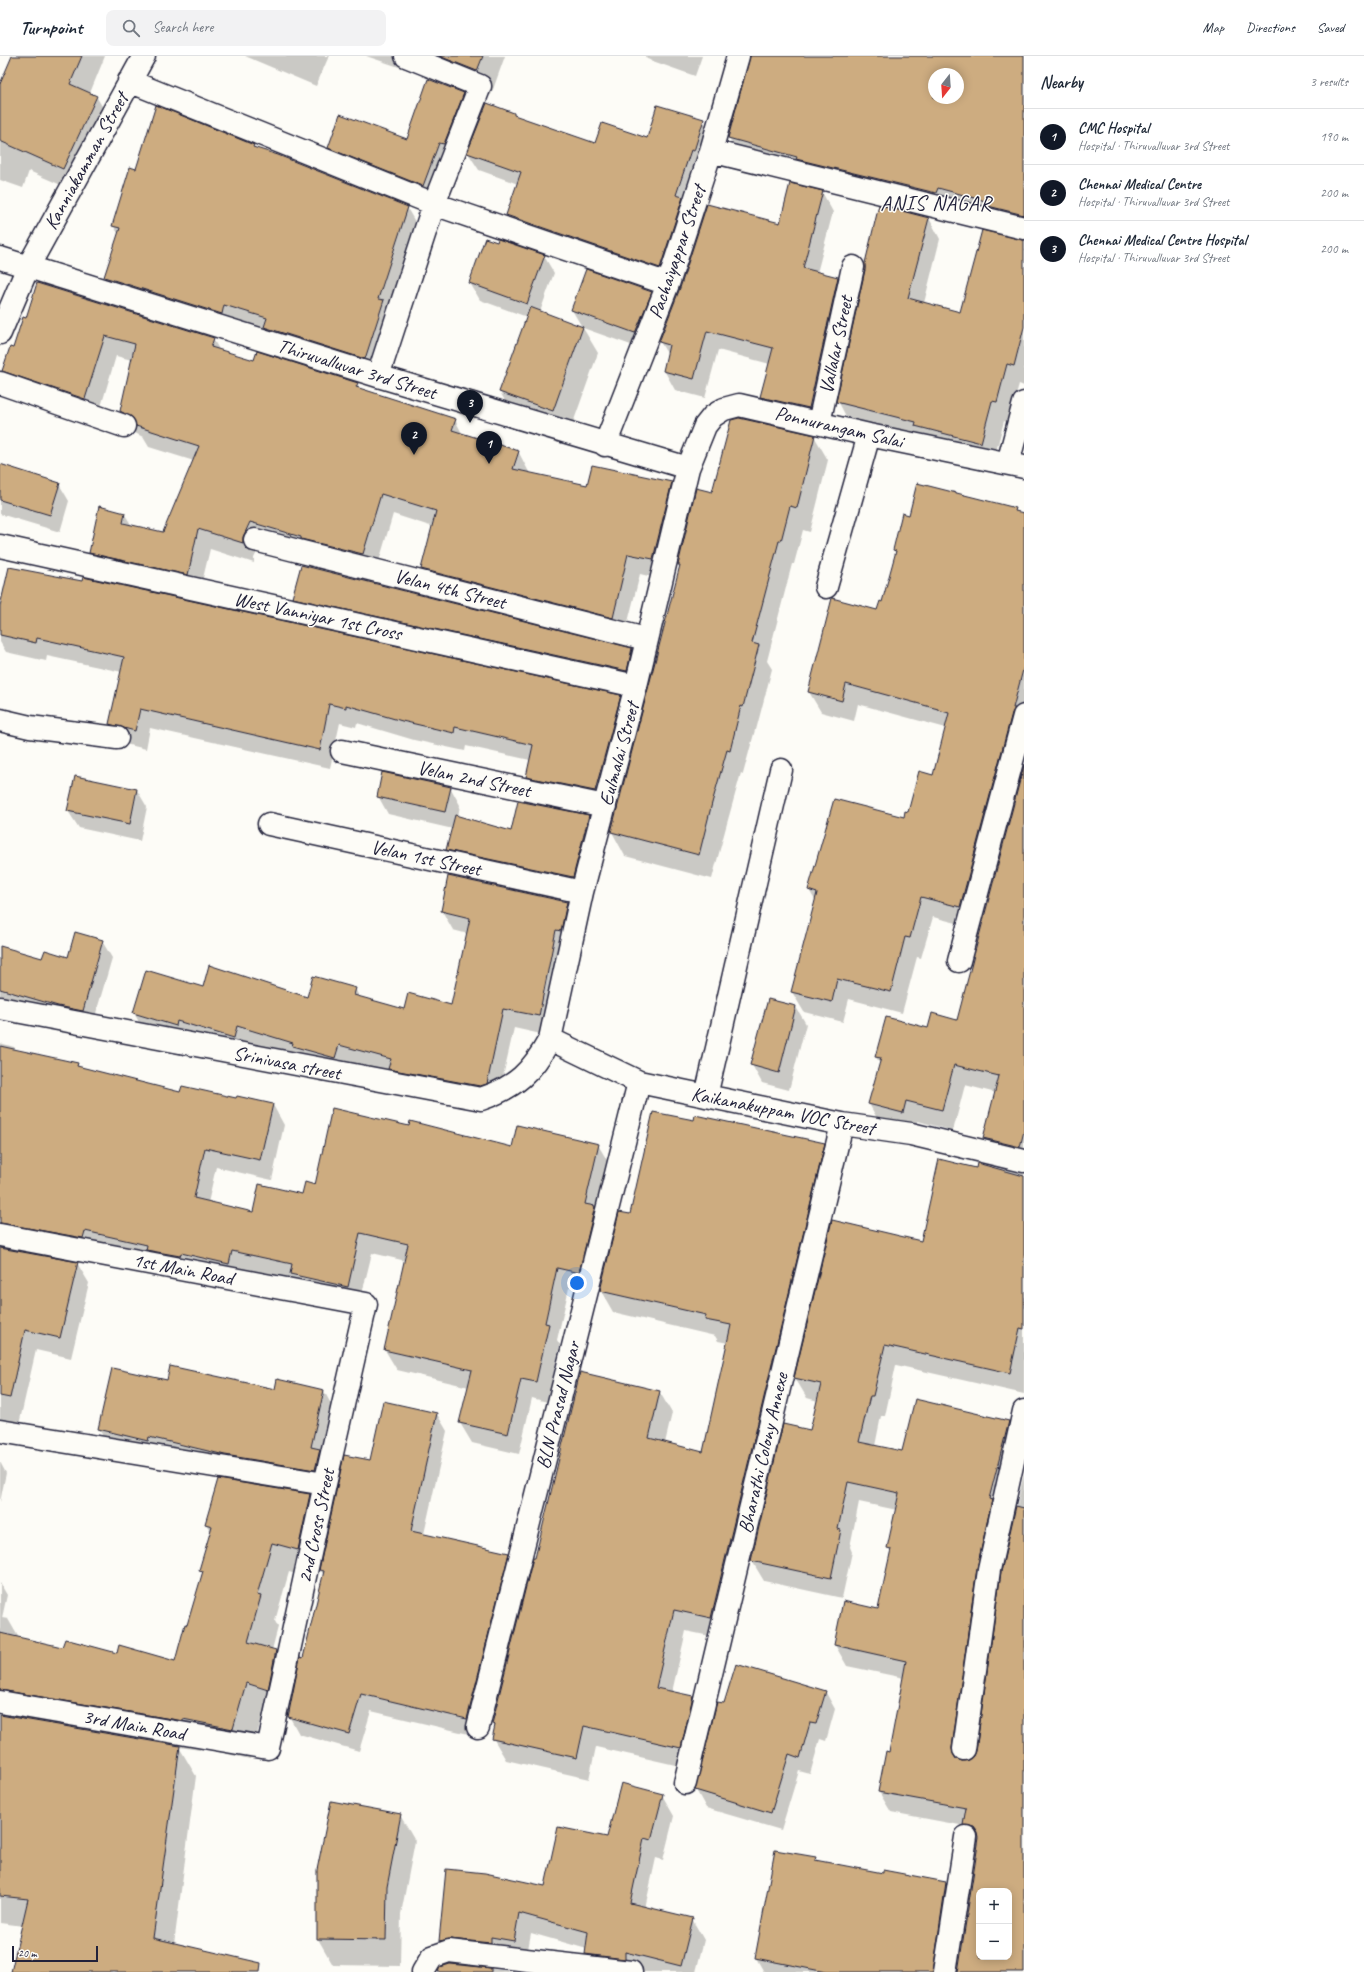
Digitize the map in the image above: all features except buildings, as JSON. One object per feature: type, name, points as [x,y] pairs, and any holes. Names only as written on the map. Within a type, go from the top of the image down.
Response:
[{"type":"street","name":"Kanniakamman Street","points":[[0,333],[28,267],[144,56]]},
{"type":"street","points":[[378,376],[434,204],[480,86],[406,56]]},
{"type":"street","name":"Pachaiyappar Street","points":[[605,444],[668,284],[711,151],[738,56]]},
{"type":"street","points":[[129,81],[434,204],[668,284]]},
{"type":"street","points":[[711,151],[1024,228]]},
{"type":"street","name":"Thiruvalluvar 3rd Street","points":[[0,258],[378,376],[688,468]]},
{"type":"street","name":"Vallalar Street","points":[[819,423],[853,267]]},
{"type":"street","points":[[0,383],[124,426]]},
{"type":"street","points":[[1016,465],[1024,403]]},
{"type":"street","name":"Ponnurangam Salai","points":[[688,468],[706,426],[713,416],[724,409],[739,405],[869,435],[1016,465]]},
{"type":"street","points":[[826,587],[869,435]]},
{"type":"street","name":"Eulmalai Street","points":[[550,1039],[582,892],[636,686],[688,468]]},
{"type":"street","name":"Velan 4th Street","points":[[255,540],[646,639]]},
{"type":"street","name":"West Vanniyar 1st Cross","points":[[0,546],[636,686]]},
{"type":"street","points":[[959,961],[1024,716]]},
{"type":"street","points":[[0,720],[30,727],[117,738]]},
{"type":"street","name":"Velan 2nd Street","points":[[342,751],[605,806]]},
{"type":"street","points":[[706,1096],[781,770]]},
{"type":"street","name":"Velan 1st Street","points":[[269,824],[582,892]]},
{"type":"street","name":"Srinivasa street","points":[[0,1008],[481,1099],[501,1092],[525,1075],[540,1056],[550,1039]]},
{"type":"street","name":"Kaikanakuppam VOC Street","points":[[550,1039],[639,1082],[842,1124],[911,1134],[1024,1161]]},
{"type":"street","name":"BLN Prasad Nagar","points":[[478,1727],[639,1082]]},
{"type":"street","name":"Bharathi Colony Annexe","points":[[685,1783],[842,1124]]},
{"type":"street","name":"1st Main Road","points":[[0,1235],[366,1304]]},
{"type":"street","name":"2nd Cross Street","points":[[268,1748],[325,1484],[366,1304]]},
{"type":"street","points":[[964,1748],[989,1570],[1024,1411]]},
{"type":"street","points":[[0,1431],[325,1484]]},
{"type":"street","name":"3rd Main Road","points":[[0,1702],[268,1748]]},
{"type":"street","points":[[945,1972],[966,1837]]},
{"type":"street","points":[[423,1972],[432,1958],[448,1951],[630,1972]]},
{"type":"place","name":"Chennai Medical Centre Hospital","points":[[470,423]]},
{"type":"place","name":"Chennai Medical Centre","points":[[414,455]]},
{"type":"place","name":"CMC Hospital","points":[[489,464]]},
{"type":"district","name":"ANIS NAGAR","points":[[936,203]]}]
